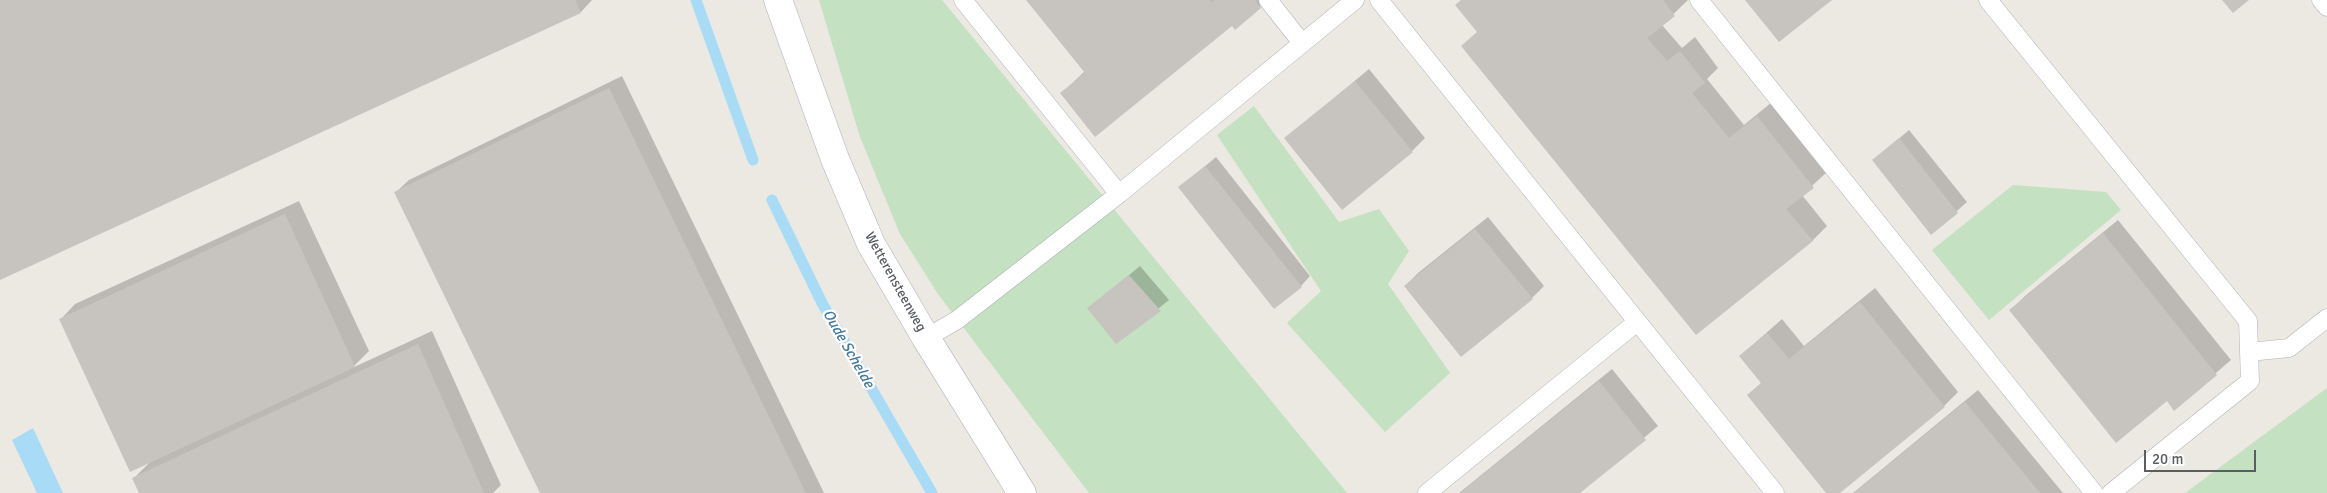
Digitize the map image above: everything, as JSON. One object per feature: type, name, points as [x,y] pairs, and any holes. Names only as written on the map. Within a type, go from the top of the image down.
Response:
[{"type":"street","name":"Wetterensteenweg","points":[[778,0],[835,159],[872,244],[926,338],[1022,493]]},
{"type":"lane","points":[[963,0],[1119,194]]},
{"type":"lane","points":[[1268,0],[1302,43]]},
{"type":"lane","points":[[926,338],[957,320],[1119,194],[1355,0]]},
{"type":"lane","points":[[1379,0],[1775,493]]},
{"type":"lane","points":[[1700,0],[2094,493]]},
{"type":"lane","points":[[1988,0],[2248,321],[2250,381],[2111,493]]},
{"type":"lane","points":[[2321,0],[2327,7]]},
{"type":"lane","points":[[2249,352],[2289,348],[2327,318]]},
{"type":"lane","points":[[1427,493],[1638,322]]},
{"type":"green space","points":[[819,0],[942,0],[1347,493],[1089,493],[938,294],[900,234],[860,137]]},
{"type":"green space","points":[[1254,106],[1339,222],[1379,209],[1409,251],[1388,284],[1450,373],[1385,432],[1287,323],[1321,291],[1217,135]]},
{"type":"green space","points":[[2013,185],[2106,192],[2121,210],[1989,320],[1932,250]]},
{"type":"green space","points":[[2327,388],[2327,493],[2185,493]]},
{"type":"water","points":[[33,428],[63,493],[37,493],[12,440]]},
{"type":"building","points":[[0,0],[575,0],[581,13],[0,280]]},
{"type":"building","points":[[1026,0],[1210,0],[1212,3],[1215,0],[1255,0],[1261,8],[1235,30],[1232,26],[1095,137],[1060,93],[1085,73]]},
{"type":"building","points":[[1461,0],[1663,0],[1675,16],[1647,38],[1667,61],[1680,51],[1705,83],[1692,93],[1729,138],[1757,116],[1814,188],[1786,209],[1813,241],[1696,335],[1461,46],[1477,32],[1455,5]]},
{"type":"building","points":[[1745,0],[1832,0],[1779,42]]},
{"type":"building","points":[[2222,0],[2249,0],[2233,13]]},
{"type":"building","points":[[1355,81],[1413,152],[1342,210],[1284,138]]},
{"type":"building","points":[[609,88],[806,493],[540,493],[394,192]]},
{"type":"building","points":[[1899,138],[1958,213],[1931,235],[1872,160]]},
{"type":"building","points":[[1205,166],[1302,287],[1274,309],[1178,187]]},
{"type":"building","points":[[285,214],[355,367],[130,472],[59,319]]},
{"type":"building","points":[[1475,229],[1533,299],[1461,357],[1404,286]]},
{"type":"building","points":[[2103,233],[2217,375],[2174,411],[2167,401],[2116,443],[2009,310]]},
{"type":"building","points":[[1129,275],[1161,311],[1116,344],[1087,308]]},
{"type":"building","points":[[1860,302],[1945,407],[1840,493],[1826,493],[1747,395],[1761,383],[1739,356],[1767,333],[1789,359]]},
{"type":"building","points":[[418,344],[484,493],[139,493],[132,478]]},
{"type":"building","points":[[1599,381],[1646,440],[1580,493],[1460,493]]},
{"type":"building","points":[[1965,402],[2040,493],[1854,493]]},
{"type":"waterway","name":"Oude Schelde","points":[[696,0],[753,160]]},
{"type":"waterway","name":"Oude Schelde","points":[[772,200],[822,303],[932,493]]}]
